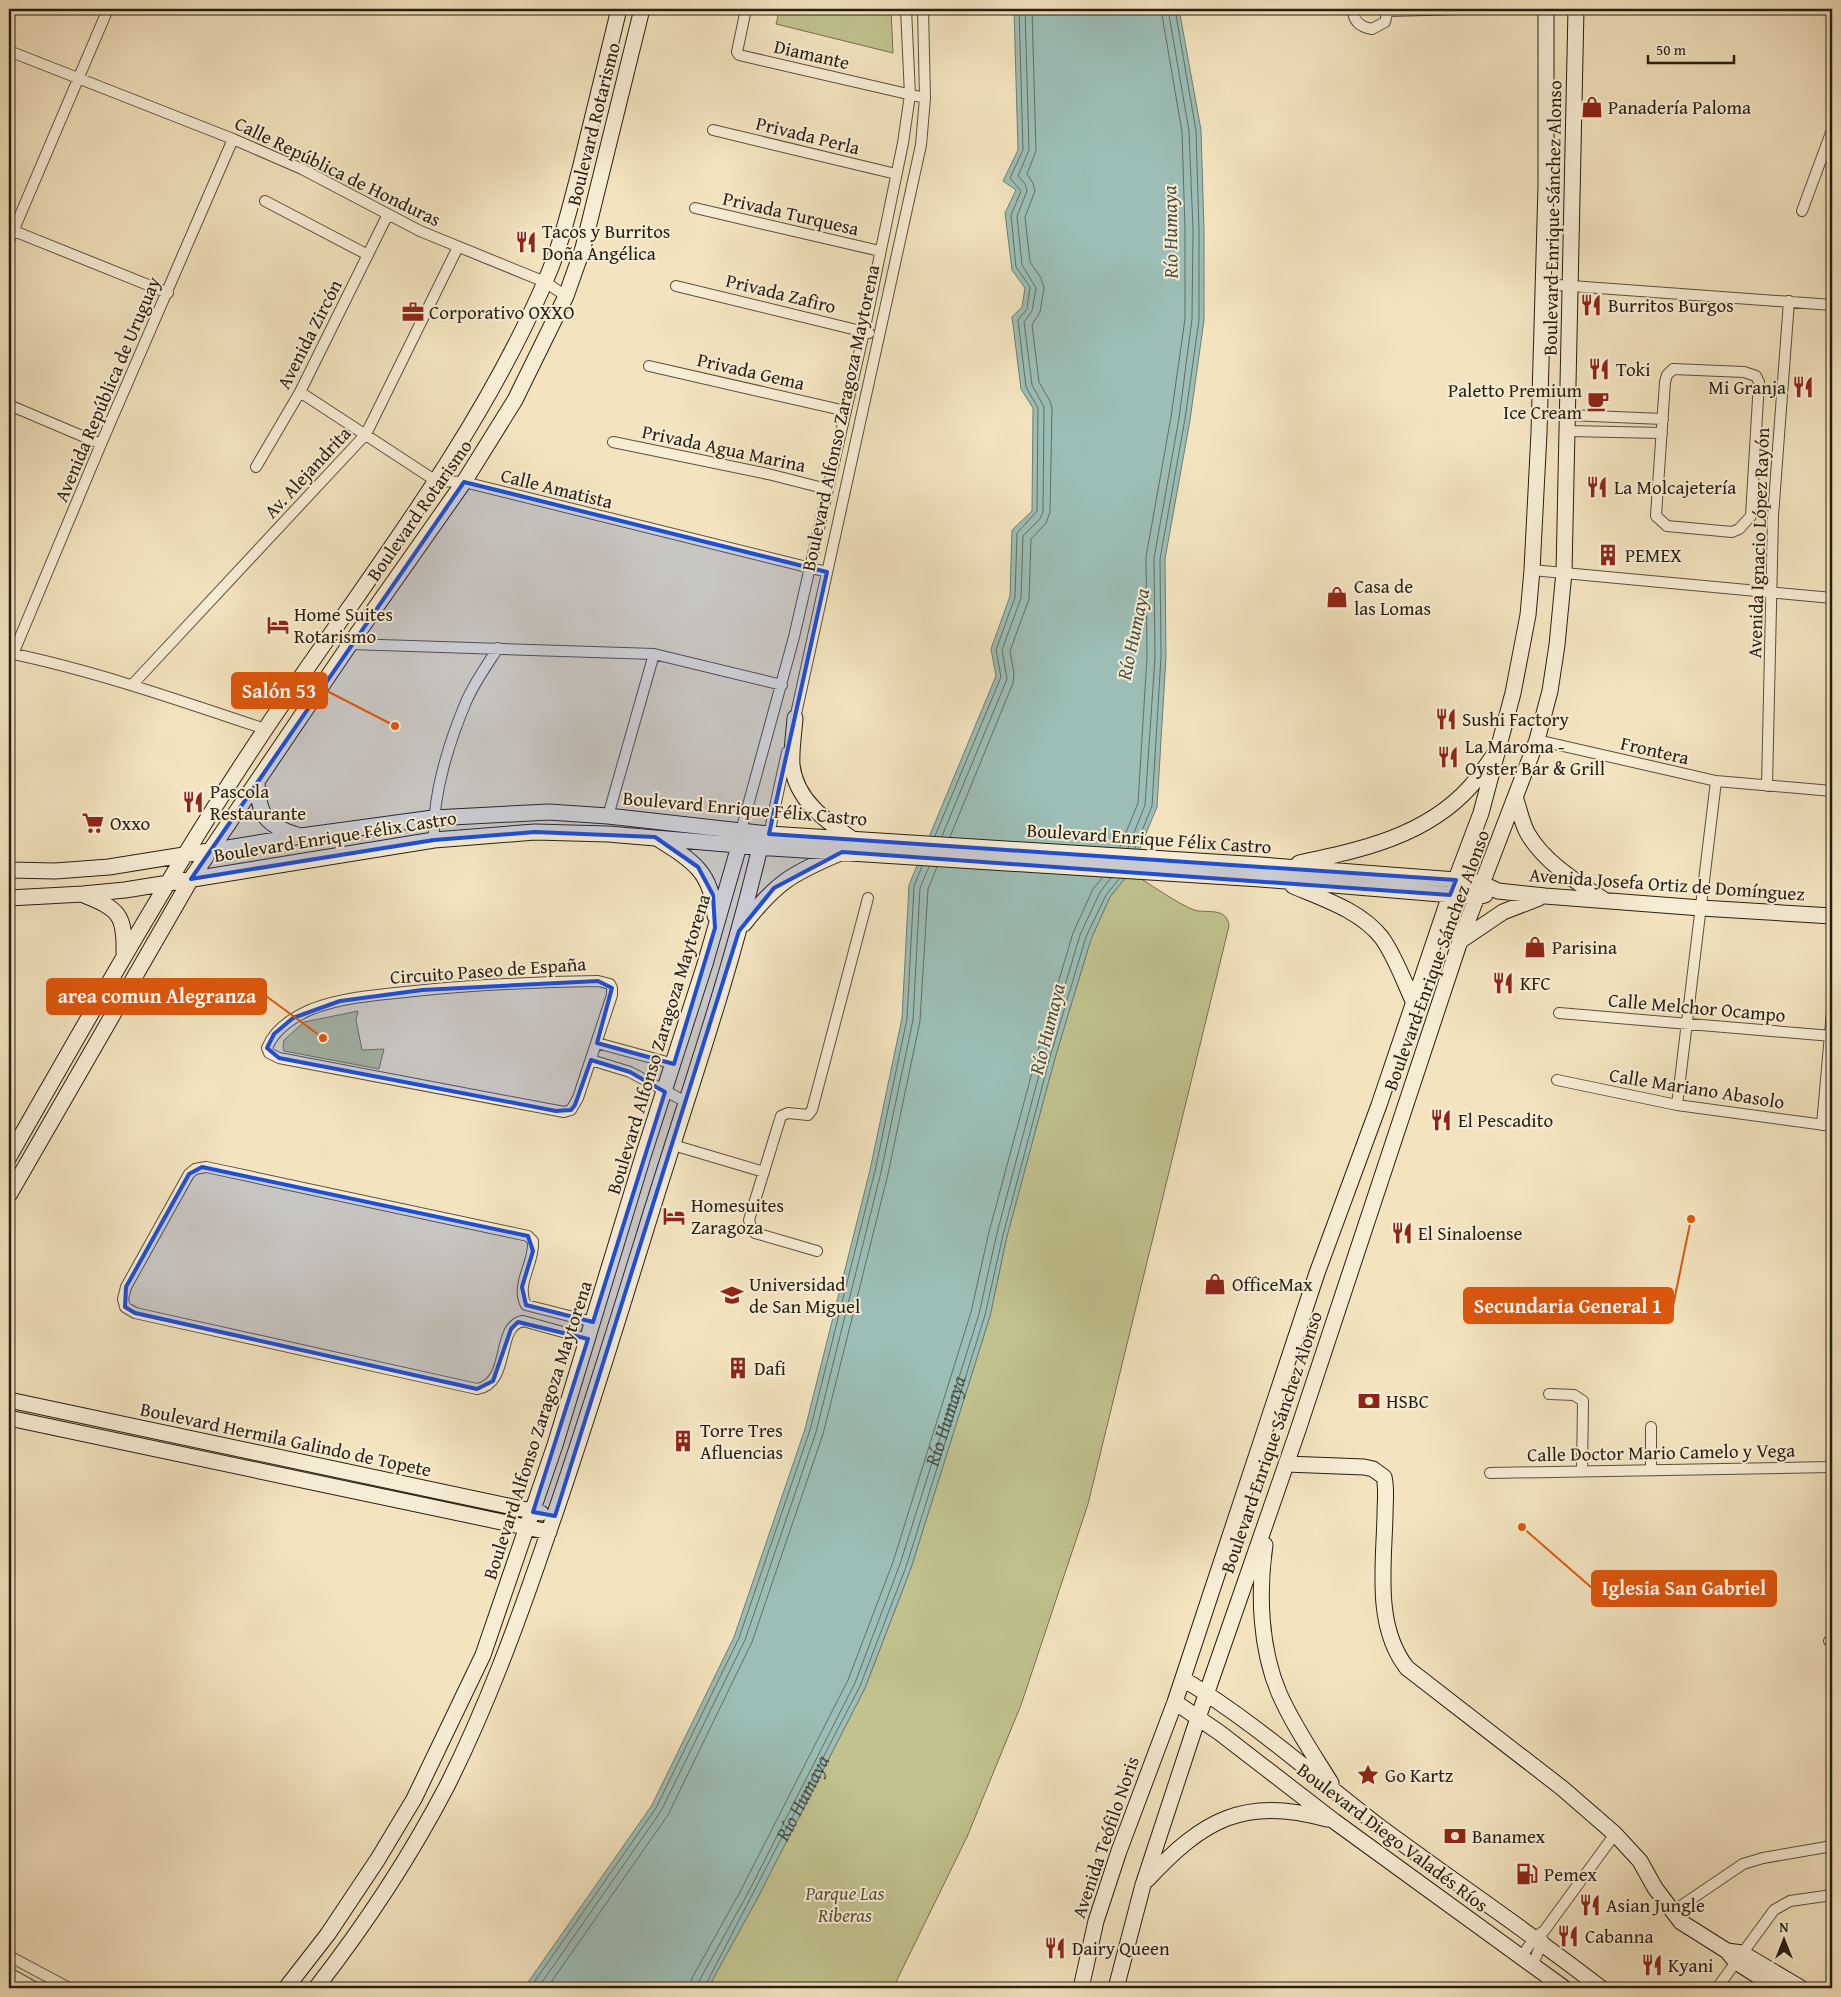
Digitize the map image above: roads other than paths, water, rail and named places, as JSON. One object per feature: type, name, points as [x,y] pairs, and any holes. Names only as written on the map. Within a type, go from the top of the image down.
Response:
[{"type":"main road","name":"Boulevard Rotarismo","points":[[9,1157],[166,883],[265,729],[436,481],[474,421],[507,361],[545,282],[566,222],[619,9]]},
{"type":"main road","name":"Boulevard Rotarismo","points":[[9,1195],[191,879],[350,644],[464,482],[515,400],[566,296],[591,216],[642,9]]},
{"type":"main road","name":"Boulevard Enrique Sánchez Alonso","points":[[1182,1679],[1314,1281],[1414,1004],[1450,895],[1481,813],[1500,747],[1521,654],[1532,570],[1544,284],[1546,9]]},
{"type":"main road","name":"Boulevard Enrique Sánchez Alonso","points":[[1198,1718],[1269,1516],[1460,941],[1478,890],[1516,800],[1537,740],[1550,691],[1558,646],[1564,572],[1576,9]]},
{"type":"main road","points":[[795,718],[792,765],[802,794],[821,817],[851,838]]},
{"type":"main road","points":[[1281,874],[1394,838],[1421,826],[1456,800],[1471,786],[1500,747]]},
{"type":"main road","points":[[257,783],[258,801],[263,814],[269,822],[280,830],[301,836]]},
{"type":"main road","points":[[1516,800],[1527,832],[1539,850],[1572,878],[1606,901]]},
{"type":"main road","name":"Boulevard Enrique Félix Castro","points":[[9,870],[55,871],[109,867],[301,836],[433,818],[549,812],[608,816],[740,838],[760,847],[842,852],[888,847]]},
{"type":"main road","name":"Boulevard Enrique Félix Castro","points":[[9,898],[83,894],[166,883],[434,840],[535,832],[654,837],[740,838],[768,834],[851,838],[888,847],[1261,872],[1450,895],[1478,890]]},
{"type":"main road","points":[[654,837],[688,857],[707,879],[713,896],[715,928]]},
{"type":"main road","name":"Boulevard Alfonso Zaragoza Maytorena","points":[[286,1988],[328,1934],[378,1859],[414,1799],[483,1655],[533,1512],[588,1339],[674,1064],[740,838]]},
{"type":"main road","points":[[316,1988],[366,1920],[434,1809],[491,1690],[511,1641],[555,1516],[673,1145],[739,931],[760,847]]},
{"type":"main road","points":[[739,931],[774,888],[796,873],[842,852]]},
{"type":"main road","points":[[1281,874],[1363,920],[1381,937],[1392,954],[1414,1004]]},
{"type":"main road","name":"Boulevard Enrique Félix Castro","points":[[1281,874],[1456,880],[1478,890]]},
{"type":"main road","name":"Avenida Josefa Ortiz de Domínguez","points":[[1478,890],[1701,908],[1832,916]]},
{"type":"main road","points":[[83,894],[107,904],[120,917],[124,934],[124,956]]},
{"type":"main road","points":[[1460,941],[1503,912],[1545,896]]},
{"type":"main road","points":[[26,1126],[44,1133]]},
{"type":"main road","name":"Boulevard Hermila Galindo de Topete","points":[[9,1400],[555,1516]]},
{"type":"main road","name":"Boulevard Hermila Galindo de Topete","points":[[9,1418],[549,1532]]},
{"type":"main road","points":[[1286,1464],[1364,1467],[1373,1469],[1384,1477],[1384,1592],[1392,1643],[1397,1655],[1407,1668],[1562,1788],[1616,1834],[1640,1861],[1672,1912],[1691,1929],[1735,1955],[1801,1988]]},
{"type":"main road","points":[[1269,1516],[1261,1579],[1263,1619],[1271,1668],[1290,1715],[1335,1791]]},
{"type":"main road","points":[[1175,1702],[1182,1679]]},
{"type":"main road","name":"Boulevard Diego Valadés Ríos","points":[[1182,1679],[1206,1693],[1380,1827],[1541,1937],[1601,1988]]},
{"type":"main road","name":"Boulevard Diego Valadés Ríos","points":[[1175,1702],[1260,1763],[1334,1821],[1564,1988]]},
{"type":"main road","name":"Avenida Teófilo Noris","points":[[1081,1988],[1096,1921],[1118,1851],[1175,1702]]},
{"type":"main road","points":[[1116,1988],[1143,1885],[1198,1718]]},
{"type":"main road","points":[[414,1799],[434,1809]]},
{"type":"main road","points":[[1143,1885],[1182,1844],[1199,1831],[1242,1813],[1288,1810],[1334,1821]]},
{"type":"main road","points":[[1735,1955],[1778,1988]]},
{"type":"street","points":[[108,9],[10,234],[168,293]]},
{"type":"street","name":"Diamante","points":[[746,9],[737,45],[739,55],[925,98]]},
{"type":"street","name":"Boulevard Alfonso Zaragoza Maytorena","points":[[740,838],[782,685],[810,569],[864,332],[896,174],[910,95],[906,9]]},
{"type":"street","name":"Boulevard Alfonso Zaragoza Maytorena","points":[[768,834],[918,158],[925,98],[923,9]]},
{"type":"street","points":[[1353,9],[1354,18],[1358,24],[1372,29],[1384,22],[1388,10],[1465,9]]},
{"type":"street","name":"Calle República de Honduras","points":[[9,51],[233,139],[302,169],[388,214],[458,247],[545,282],[566,296]]},
{"type":"street","name":"Privada Perla","points":[[712,130],[896,174]]},
{"type":"street","points":[[1802,210],[1832,130]]},
{"type":"street","name":"Avenida República de Uruguay","points":[[11,654],[233,139]]},
{"type":"street","points":[[265,201],[368,255]]},
{"type":"street","name":"Privada Turquesa","points":[[695,208],[880,251]]},
{"type":"street","name":"Avenida Zircón","points":[[256,467],[300,392],[388,214]]},
{"type":"street","name":"Av. Alejandrita","points":[[132,685],[366,434],[458,247]]},
{"type":"street","points":[[1544,284],[1832,305]]},
{"type":"street","name":"Privada Zafiro","points":[[676,286],[878,334]]},
{"type":"street","name":"Avenida Ignacio López Rayón","points":[[1767,786],[1773,591],[1773,516],[1789,301]]},
{"type":"street","name":"Privada Gema","points":[[649,366],[846,411]]},
{"type":"street","points":[[1673,369],[1744,372],[1756,376],[1760,391],[1751,516],[1746,524],[1732,532],[1667,526],[1660,522],[1655,508],[1662,433],[1667,375],[1673,369]]},
{"type":"street","points":[[300,392],[436,481]]},
{"type":"street","points":[[9,405],[101,444]]},
{"type":"street","points":[[1568,416],[1663,420]]},
{"type":"street","points":[[1568,431],[1662,433]]},
{"type":"street","name":"Privada Agua Marina","points":[[613,442],[768,474],[827,489]]},
{"type":"street","name":"Calle Amatista","points":[[436,481],[464,482],[827,572]]},
{"type":"street","points":[[1532,570],[1832,598]]},
{"type":"street","points":[[350,644],[654,654],[782,685]]},
{"type":"street","points":[[434,840],[433,818],[455,735],[467,700],[498,648]]},
{"type":"street","points":[[11,654],[132,685],[265,729]]},
{"type":"street","points":[[608,816],[654,654]]},
{"type":"street","name":"Frontera","points":[[1537,740],[1716,781],[1832,791]]},
{"type":"street","points":[[1676,1105],[1716,781]]},
{"type":"street","points":[[817,1251],[755,1233],[752,1230],[750,1220],[781,1116],[788,1113],[808,1115],[812,1110],[868,898]]},
{"type":"street","name":"Circuito Paseo de España","points":[[598,981],[610,984],[612,988],[591,1060],[575,1105],[571,1110],[564,1112],[279,1058],[269,1053],[268,1048],[274,1034],[293,1018],[312,1009],[340,1001],[422,990],[598,981]]},
{"type":"street","points":[[1827,1126],[1832,1012]]},
{"type":"street","name":"Calle Melchor Ocampo","points":[[1559,1013],[1831,1036]]},
{"type":"street","points":[[597,1043],[674,1064]]},
{"type":"street","points":[[630,1072],[636,1054]]},
{"type":"street","points":[[591,1060],[630,1072],[686,1102]]},
{"type":"street","name":"Calle Mariano Abasolo","points":[[1558,1080],[1676,1105],[1827,1126]]},
{"type":"street","points":[[673,1145],[764,1172]]},
{"type":"street","points":[[588,1339],[522,1321],[518,1322],[511,1329],[493,1381],[484,1388],[477,1389],[135,1313],[125,1307],[123,1298],[126,1287],[189,1174],[196,1169],[206,1167],[528,1236],[533,1242],[534,1251],[522,1287],[523,1299],[526,1305],[593,1322]]},
{"type":"street","points":[[1549,1394],[1574,1395],[1583,1401],[1582,1471]]},
{"type":"street","points":[[1651,1427],[1651,1470]]},
{"type":"street","name":"Calle Doctor Mario Camelo y Vega","points":[[1490,1473],[1832,1467]]},
{"type":"street","points":[[1527,1960],[1541,1937],[1616,1834]]},
{"type":"street","points":[[1672,1912],[1743,1864],[1763,1858],[1832,1846]]},
{"type":"street","points":[[1717,1988],[1735,1955],[1781,1905],[1790,1901],[1832,1895]]},
{"type":"street","points":[[9,1956],[69,1988]]},
{"type":"street","points":[[9,1973],[36,1988]]},
{"type":"water","name":"Río Humaya","points":[[1014,9],[1179,9],[1201,130],[1204,320],[1190,420],[1165,559],[1166,657],[1157,807],[1130,872],[1110,897],[1091,939],[1055,1058],[1007,1236],[990,1316],[911,1568],[865,1688],[757,1899],[708,1988],[524,1988],[652,1805],[734,1637],[805,1429],[870,1170],[902,1018],[909,885],[996,676],[991,649],[1010,596],[1012,530],[1032,511],[1033,408],[1021,389],[1012,317],[1022,307],[1025,288],[1012,270],[1005,213],[1016,190],[1003,181],[1018,150]]},
{"type":"place","name":"Panadería Paloma","points":[[1592,107]]},
{"type":"place","name":"Tacos y Burritos Doña Angélica","points":[[526,242]]},
{"type":"place","name":"Burritos Burgos","points":[[1591,305]]},
{"type":"place","name":"Corporativo OXXO","points":[[413,312]]},
{"type":"place","name":"Toki","points":[[1599,369]]},
{"type":"place","name":"Mi Granja","points":[[1803,387]]},
{"type":"place","name":"Paletto Premium Ice Cream","points":[[1598,401]]},
{"type":"place","name":"La Molcajetería","points":[[1597,487]]},
{"type":"place","name":"PEMEX","points":[[1608,555]]},
{"type":"place","name":"Casa de las Lomas","points":[[1337,597]]},
{"type":"place","name":"Home Suites Rotarismo","points":[[278,625]]},
{"type":"place","name":"Sushi Factory","points":[[1446,719]]},
{"type":"place","name":"Salón 53","points":[[395,726]]},
{"type":"place","name":"La Maroma - Oyster Bar & Grill","points":[[1448,757]]},
{"type":"place","name":"Pascola Restaurante","points":[[193,802]]},
{"type":"place","name":"Oxxo","points":[[93,823]]},
{"type":"place","name":"Parisina","points":[[1535,947]]},
{"type":"place","name":"KFC","points":[[1503,983]]},
{"type":"place","name":"area comun Alegranza","points":[[323,1038]]},
{"type":"place","name":"El Pescadito","points":[[1441,1120]]},
{"type":"place","name":"Homesuites Zaragoza","points":[[674,1216]]},
{"type":"place","name":"Secundaria General 1","points":[[1691,1219]]},
{"type":"place","name":"El Sinaloense","points":[[1402,1233]]},
{"type":"place","name":"OfficeMax","points":[[1215,1284]]},
{"type":"place","name":"Universidad de San Miguel","points":[[732,1295]]},
{"type":"place","name":"Dafi","points":[[738,1368]]},
{"type":"place","name":"HSBC","points":[[1369,1401]]},
{"type":"place","name":"Torre Tres Afluencias","points":[[683,1441]]},
{"type":"place","name":"Iglesia San Gabriel","points":[[1522,1527]]},
{"type":"place","name":"Go Kartz","points":[[1368,1775]]},
{"type":"place","name":"Banamex","points":[[1455,1836]]},
{"type":"place","name":"Pemex","points":[[1527,1874]]},
{"type":"place","name":"Asian Jungle","points":[[1590,1905]]},
{"type":"place","name":"Cabanna","points":[[1568,1936]]},
{"type":"place","name":"Dairy Queen","points":[[1055,1948]]},
{"type":"place","name":"Kyani","points":[[1652,1965]]},
{"type":"park label","name":"Parque Las Riberas","points":[[845,1904]]}]
